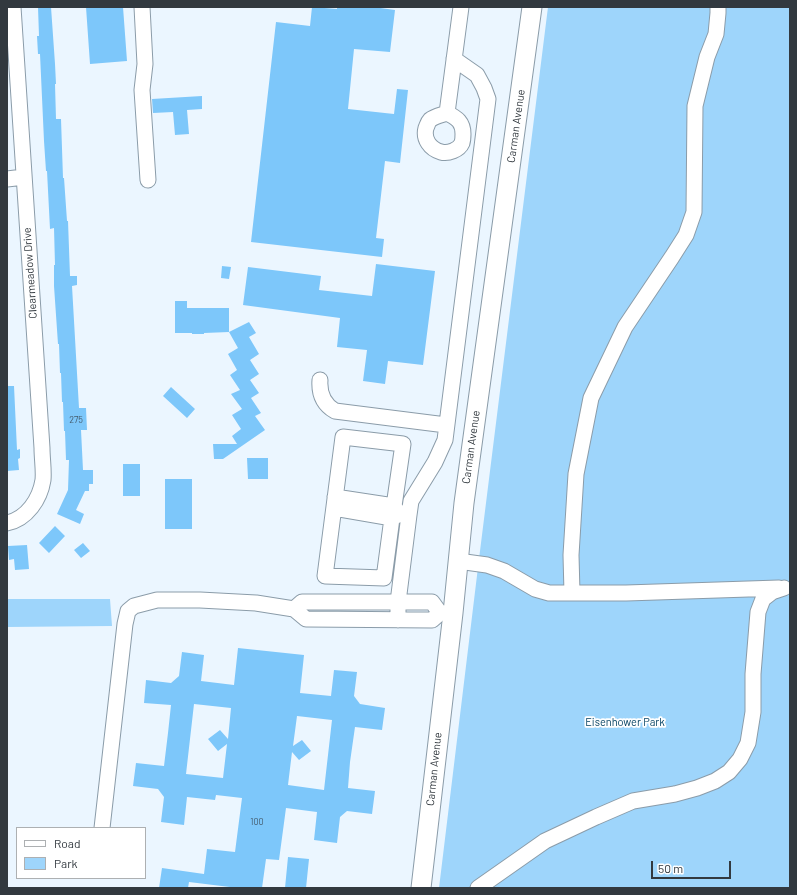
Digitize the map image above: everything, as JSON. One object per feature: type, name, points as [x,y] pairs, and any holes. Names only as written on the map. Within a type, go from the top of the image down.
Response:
[{"type":"main road","name":"Carman Avenue","points":[[421,888],[446,613],[458,561],[464,503],[532,7]]},
{"type":"street","name":"Clearmeadow Drive","points":[[7,523],[20,518],[30,509],[36,500],[43,478],[24,177],[12,58],[13,7]]},
{"type":"street","points":[[142,7],[145,64],[142,90],[148,180]]},
{"type":"street","points":[[447,113],[461,7]]},
{"type":"street","points":[[572,593],[570,555],[576,474],[591,398],[625,327],[686,235],[694,212],[695,106],[707,57],[716,34],[718,7]]},
{"type":"street","points":[[398,620],[398,513],[403,444],[343,437],[325,576],[384,578],[398,513],[411,501],[435,462],[445,440],[488,99],[477,75],[454,59]]},
{"type":"street","points":[[7,179],[24,177]]},
{"type":"street","points":[[320,380],[319,388],[324,400],[329,407],[335,411],[446,425]]},
{"type":"street","points":[[334,502],[398,513]]},
{"type":"street","points":[[458,561],[488,565],[504,571],[535,589],[549,593],[733,590],[787,587]]},
{"type":"street","points":[[478,888],[545,841],[596,816],[633,801],[674,794],[697,788],[715,781],[729,772],[740,759],[748,743],[753,712],[753,674],[758,612],[762,599],[772,592],[787,587]]},
{"type":"street","points":[[733,590],[747,594],[755,599],[758,612]]},
{"type":"street","points":[[102,827],[124,624],[128,611],[134,606],[157,600],[200,600],[250,603],[294,609],[306,619],[432,620],[446,613],[432,602],[302,602],[294,609]]},
{"type":"green space","name":"Eisenhower Park","points":[[548,7],[790,7],[790,888],[439,888]]},
{"type":"green space","points":[[7,599],[110,599],[112,626],[7,627]]},
{"type":"building","points":[[38,7],[51,7],[56,84],[56,119],[61,119],[63,178],[68,221],[70,276],[77,276],[77,285],[72,286],[79,408],[86,408],[87,430],[81,430],[83,470],[93,470],[93,484],[89,484],[89,491],[85,491],[76,510],[84,514],[80,524],[57,514],[68,490],[69,460],[66,460],[54,286],[54,228],[50,229],[46,171],[40,54],[38,54],[37,36],[39,36]]},
{"type":"building","points":[[86,7],[123,7],[127,61],[90,64]]},
{"type":"building","points":[[312,7],[337,9],[337,7],[373,7],[395,10],[390,52],[354,49],[348,109],[394,114],[397,89],[408,90],[400,163],[385,161],[376,238],[384,239],[382,257],[251,242],[276,22],[310,26]]},
{"type":"building","points":[[202,96],[202,109],[187,110],[189,134],[175,135],[173,112],[153,113],[152,99]]},
{"type":"building","points":[[376,264],[435,271],[423,365],[388,361],[385,384],[363,381],[367,350],[337,347],[340,318],[243,305],[248,267],[321,276],[319,290],[372,296]]},
{"type":"building","points":[[222,266],[231,267],[229,279],[221,278]]},
{"type":"building","points":[[175,301],[187,301],[187,308],[229,308],[229,332],[204,334],[175,333]]},
{"type":"building","points":[[249,322],[256,333],[249,337],[259,354],[250,360],[259,374],[250,380],[259,393],[251,398],[261,413],[255,416],[265,430],[223,459],[214,459],[213,444],[237,444],[232,436],[241,429],[232,415],[242,409],[231,394],[240,390],[230,375],[237,370],[228,354],[238,348],[229,332]]},
{"type":"building","points":[[7,386],[14,386],[17,450],[20,449],[20,458],[18,459],[19,470],[7,471]]},
{"type":"building","points":[[171,387],[195,409],[187,418],[163,396]]},
{"type":"building","points":[[247,458],[268,458],[268,479],[248,479]]},
{"type":"building","points":[[123,464],[140,464],[140,496],[123,496]]},
{"type":"building","points":[[165,479],[192,479],[192,529],[165,529]]},
{"type":"building","points":[[55,526],[65,536],[49,553],[39,543]]},
{"type":"building","points":[[83,543],[90,551],[81,558],[74,550]]},
{"type":"building","points":[[27,545],[29,569],[15,570],[14,559],[9,560],[8,546]]},
{"type":"building","points":[[238,648],[304,655],[300,693],[331,696],[334,670],[357,672],[354,696],[360,704],[385,708],[382,730],[355,727],[350,762],[348,788],[375,791],[372,814],[347,811],[340,817],[337,843],[314,840],[317,812],[286,808],[279,860],[266,859],[262,888],[238,888],[189,882],[188,888],[159,888],[162,868],[204,874],[207,849],[235,852],[242,798],[216,795],[215,800],[187,797],[184,825],[161,822],[164,797],[158,789],[133,786],[136,763],[164,766],[171,705],[144,703],[146,680],[171,683],[179,676],[182,652],[204,655],[201,681],[234,685]],"holes":[[[194,704],[231,708],[228,739],[220,730],[208,739],[218,751],[227,744],[223,778],[186,774]],[[297,716],[332,720],[324,790],[288,785],[292,752],[299,760],[311,751],[302,740],[293,746]]]},
{"type":"building","points":[[288,857],[309,859],[306,888],[285,888]]}]
